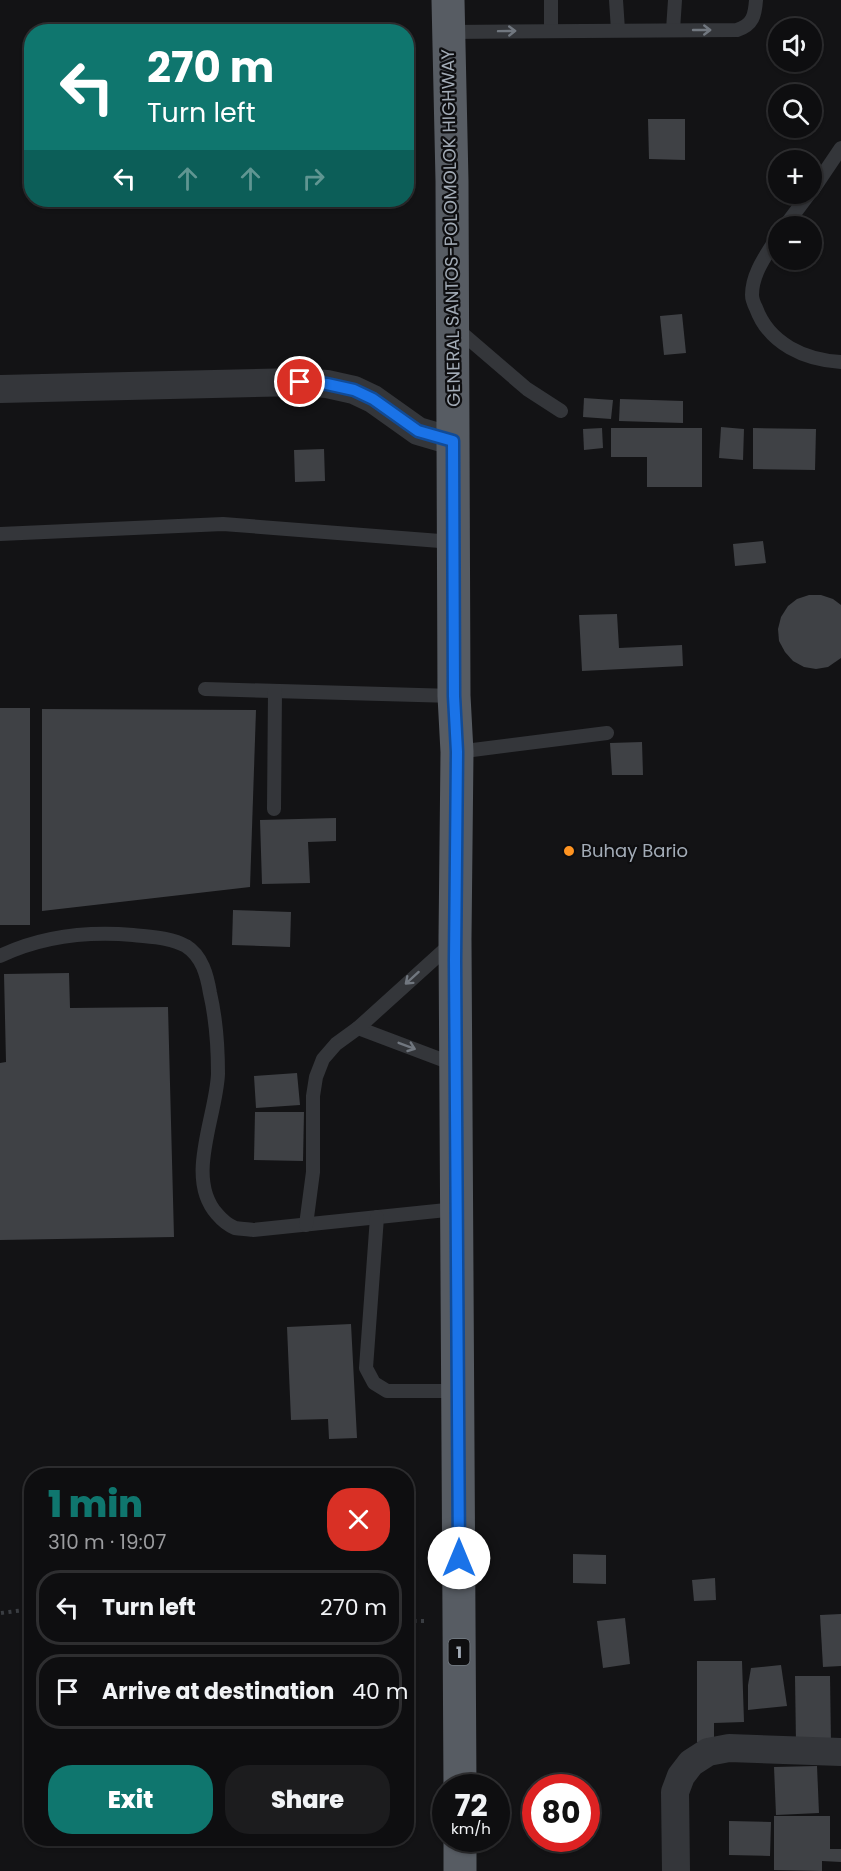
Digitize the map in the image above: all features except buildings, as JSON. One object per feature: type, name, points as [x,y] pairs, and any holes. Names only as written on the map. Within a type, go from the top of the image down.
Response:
[{"type":"highway","name":"GENERAL SANTOS-POLOMOLOK HIGHWAY","points":[[448,16],[452,181],[454,696],[457,752],[455,939],[460,1774]]},
{"type":"highway","points":[[460,1852],[460,1871]]},
{"type":"street","points":[[0,389],[300,382],[327,384],[354,390],[373,399],[418,431],[453,441]]},
{"type":"street","points":[[676,1871],[675,1792],[681,1776],[692,1762],[708,1752],[729,1748],[841,1752]]},
{"type":"lane","points":[[551,0],[551,31]]},
{"type":"lane","points":[[616,0],[618,30]]},
{"type":"lane","points":[[673,30],[675,0]]},
{"type":"lane","points":[[448,16],[551,31],[737,30],[745,27],[755,16],[756,0]]},
{"type":"lane","points":[[822,175],[841,148]]},
{"type":"lane","points":[[768,254],[754,278],[752,297],[760,321],[777,339],[798,353],[822,361],[841,362]]},
{"type":"lane","points":[[452,324],[528,389],[561,411]]},
{"type":"lane","points":[[0,534],[223,524],[453,542]]},
{"type":"lane","points":[[205,689],[454,696]]},
{"type":"lane","points":[[274,809],[275,691]]},
{"type":"lane","points":[[457,752],[607,733]]},
{"type":"lane","points":[[0,956],[43,939],[70,935],[122,934],[174,941],[188,947],[199,958],[207,977],[213,1005],[218,1075],[202,1173],[205,1193],[212,1208],[223,1220],[235,1228],[253,1230],[457,1209]]},
{"type":"lane","points":[[306,1225],[313,1172],[313,1096],[316,1077],[323,1059],[336,1044],[358,1028],[455,939]]},
{"type":"lane","points":[[358,1028],[456,1065]]},
{"type":"lane","points":[[377,1217],[366,1368],[374,1383],[387,1391],[458,1391]]},
{"type":"path","points":[[1,1613],[24,1610]]},
{"type":"place","name":"Buhay Bario","points":[[569,851]]},
{"type":"route","points":[[300,382],[327,384],[354,390],[373,399],[418,431],[453,441],[454,696],[457,752],[455,960],[459,1558]]}]
